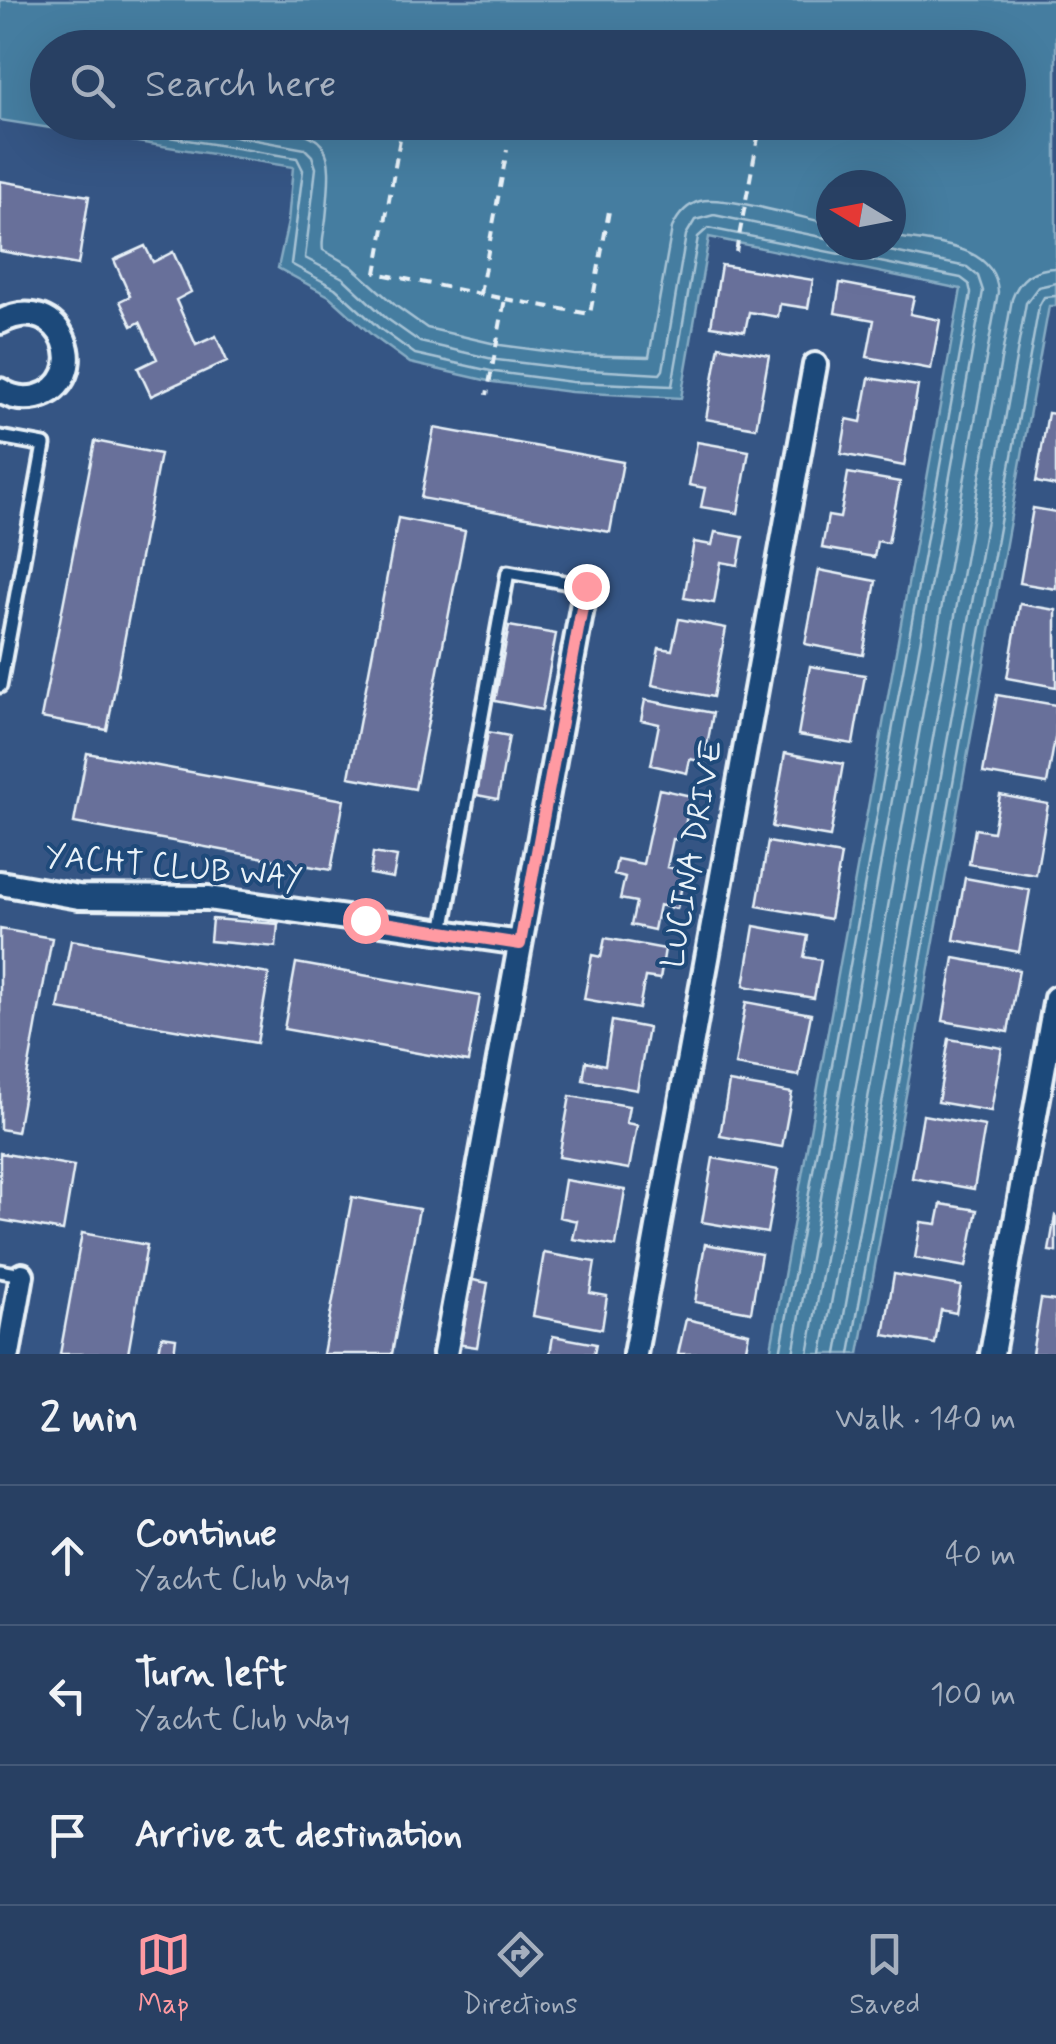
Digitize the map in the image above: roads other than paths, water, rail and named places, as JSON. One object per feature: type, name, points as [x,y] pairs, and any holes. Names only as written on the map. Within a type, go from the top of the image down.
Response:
[{"type":"street","points":[[0,322],[13,315],[42,316],[54,324],[68,348],[64,375],[44,394],[18,398],[0,390]]},
{"type":"street","name":"LUCINA DRIVE","points":[[635,1354],[815,365]]},
{"type":"street","points":[[445,1354],[586,586]]},
{"type":"street","name":"YACHT CLUB WAY","points":[[0,882],[79,896],[208,898],[520,944]]},
{"type":"street","points":[[992,1354],[1056,998]]},
{"type":"street","points":[[8,1354],[11,1273]]},
{"type":"lane","points":[[0,437],[44,445],[0,686]]},
{"type":"lane","points":[[443,932],[508,572],[586,586]]},
{"type":"water","points":[[0,0],[1056,0],[1056,306],[1049,306],[859,1354],[770,1354],[961,289],[820,260],[906,260],[906,170],[816,170],[816,259],[709,237],[681,398],[571,392],[493,382],[410,363],[329,296],[278,268],[288,222],[293,167],[125,140],[1026,140],[1026,30],[30,30],[30,125],[0,120]]}]
